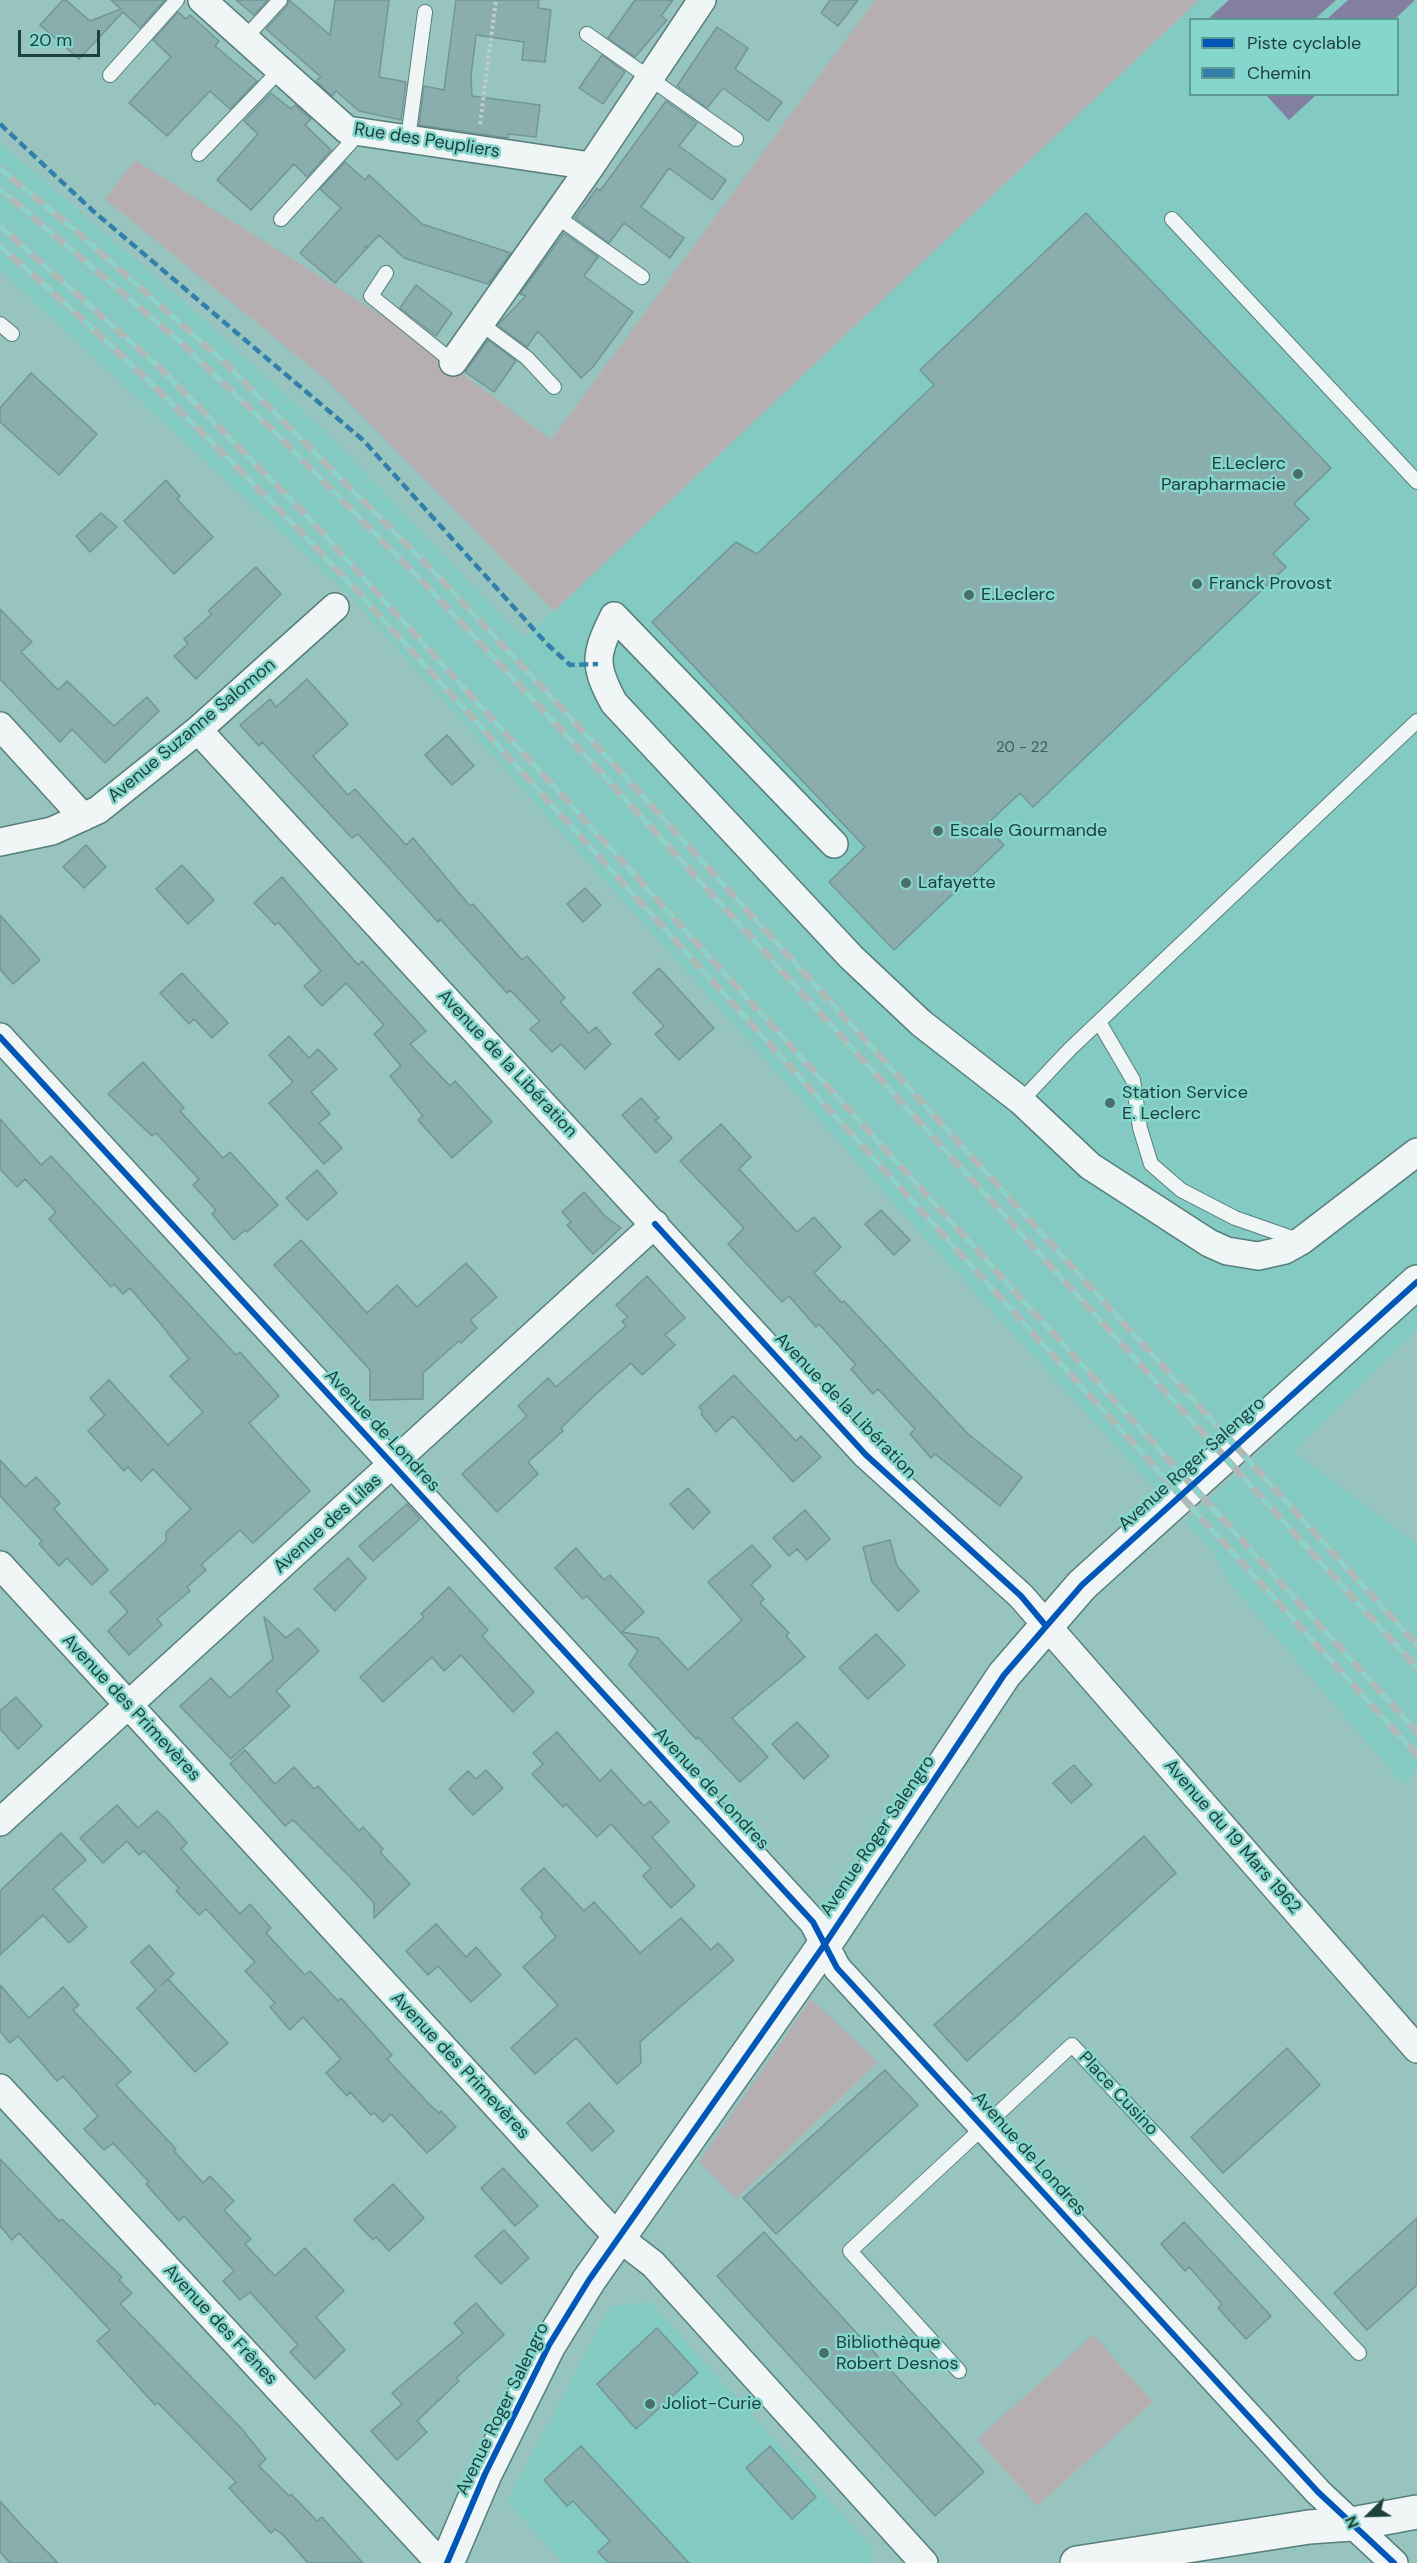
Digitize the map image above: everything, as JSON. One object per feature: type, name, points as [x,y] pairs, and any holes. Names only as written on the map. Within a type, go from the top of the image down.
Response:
[{"type":"street","name":"Rue des Peupliers","points":[[202,0],[347,130],[591,166]]},
{"type":"street","points":[[453,362],[591,166],[702,0]]},
{"type":"street","name":"Avenue Suzanne Salomon","points":[[0,842],[52,831],[98,810],[198,730],[335,607]]},
{"type":"street","points":[[834,844],[614,616],[600,644],[598,664],[604,684],[614,704],[851,957],[921,1023],[1021,1101],[1090,1166],[1209,1243],[1227,1251],[1258,1256],[1285,1250],[1301,1241],[1417,1152]]},
{"type":"street","points":[[0,726],[83,817]]},
{"type":"street","name":"Avenue de la Libération","points":[[198,730],[866,1455],[1021,1596],[1047,1626]]},
{"type":"street","name":"Avenue de Londres","points":[[0,1037],[813,1922],[837,1968],[1318,2492],[1394,2563]]},
{"type":"street","name":"Avenue des Lilas","points":[[0,1822],[655,1224]]},
{"type":"street","name":"Avenue Roger Salengro","points":[[447,2563],[485,2474],[549,2345],[618,2236],[825,1944],[1004,1675],[1082,1585],[1417,1282]]},
{"type":"street","name":"Avenue des Primevères","points":[[0,1565],[618,2236],[653,2264],[924,2563]]},
{"type":"street","name":"Avenue du 19 Mars 1962","points":[[1047,1626],[1417,2049]]},
{"type":"street","name":"Avenue des Frênes","points":[[0,2088],[440,2563]]},
{"type":"street","points":[[1077,2563],[1309,2526],[1352,2524],[1417,2512]]},
{"type":"lane","points":[[110,75],[177,0]]},
{"type":"lane","points":[[245,38],[280,0]]},
{"type":"lane","points":[[408,139],[425,12]]},
{"type":"lane","points":[[587,34],[736,139]]},
{"type":"lane","points":[[199,154],[280,70]]},
{"type":"lane","points":[[281,219],[358,132]]},
{"type":"lane","points":[[556,216],[642,277]]},
{"type":"lane","points":[[1172,219],[1417,482]]},
{"type":"lane","points":[[386,273],[371,296],[453,362]]},
{"type":"lane","points":[[480,323],[527,358],[554,387]]},
{"type":"lane","points":[[0,324],[12,334]]},
{"type":"lane","points":[[1021,1101],[1099,1022],[1417,721]]},
{"type":"lane","points":[[1099,1022],[1119,1051],[1133,1080],[1140,1128],[1151,1164],[1181,1190],[1235,1218],[1301,1241]]},
{"type":"lane","name":"Place Cusino","points":[[959,2371],[850,2251],[982,2125],[1072,2044],[1359,2353]]},
{"type":"path","points":[[477,148],[496,0]]},
{"type":"shaded area","points":[[875,0],[1199,0],[554,611],[328,381],[105,199],[135,160],[397,325],[551,440]]},
{"type":"shaded area","points":[[1199,0],[1417,0],[1417,1330],[1294,1451],[1417,1544],[1417,1771],[1403,1784],[1228,1581],[1213,1552],[1185,1521],[1278,1436],[1251,1411],[1159,1493],[934,1248],[352,598],[0,270],[0,143],[180,298],[326,432],[524,639]]},
{"type":"shaded area","points":[[1229,0],[1336,0],[1316,18],[1209,18]]},
{"type":"shaded area","points":[[1348,0],[1415,0],[1396,18],[1328,18]]},
{"type":"shaded area","points":[[1267,96],[1315,96],[1289,120]]},
{"type":"shaded area","points":[[811,1999],[878,2062],[736,2199],[699,2162]]},
{"type":"shaded area","name":"Joliot-Curie","points":[[649,2301],[873,2549],[870,2563],[563,2563],[507,2501],[610,2307]]},
{"type":"shaded area","points":[[1093,2335],[1153,2402],[1037,2506],[977,2439]]},
{"type":"building","points":[[63,0],[66,0],[90,21],[121,9],[111,0],[165,0],[140,28],[123,12],[79,59],[40,25]]},
{"type":"building","points":[[236,0],[268,0],[254,15]]},
{"type":"building","points":[[289,0],[330,35],[335,0],[389,0],[379,77],[406,82],[401,120],[359,111],[336,91],[332,96],[316,81],[321,77],[266,29],[287,6]]},
{"type":"building","points":[[456,0],[539,0],[538,8],[551,10],[545,62],[522,60],[524,42],[476,35],[471,77],[472,96],[540,105],[536,137],[508,134],[508,138],[419,125],[424,86],[444,90]]},
{"type":"building","points":[[635,0],[673,0],[661,16],[667,20],[635,57],[608,38]]},
{"type":"building","points":[[830,0],[858,0],[838,26],[821,13]]},
{"type":"building","points":[[178,12],[186,19],[190,15],[219,41],[215,46],[257,81],[230,109],[210,91],[167,136],[129,103],[171,57],[153,40]]},
{"type":"building","points":[[717,27],[748,48],[735,69],[782,102],[768,121],[723,88],[707,108],[677,86]]},
{"type":"building","points":[[602,55],[625,72],[603,104],[579,88]]},
{"type":"building","points":[[271,93],[291,109],[295,105],[311,119],[305,125],[331,150],[307,177],[294,164],[251,210],[217,180],[258,134],[244,121]]},
{"type":"building","points":[[666,101],[697,123],[679,146],[726,180],[712,200],[669,168],[641,207],[684,238],[670,258],[624,223],[609,243],[575,218],[597,188],[600,191]]},
{"type":"building","points":[[345,162],[365,180],[369,175],[422,224],[511,253],[488,284],[404,258],[379,235],[368,247],[365,246],[367,248],[335,283],[300,253],[341,208],[320,189]]},
{"type":"building","name":"E.Leclerc","points":[[1086,213],[1331,468],[1294,504],[1309,519],[1273,554],[1286,567],[1033,807],[1020,793],[985,826],[1004,845],[894,950],[829,882],[865,847],[652,622],[736,542],[757,554],[934,385],[920,370]]},
{"type":"building","points":[[564,233],[598,257],[584,276],[633,312],[593,367],[581,378],[538,331],[527,347],[498,325],[526,296],[520,294]]},
{"type":"building","points":[[416,285],[452,313],[436,336],[400,308]]},
{"type":"building","points":[[488,340],[516,361],[494,392],[465,372]]},
{"type":"building","points":[[31,373],[97,434],[59,475],[0,422],[0,408]]},
{"type":"building","points":[[166,480],[180,496],[177,499],[213,537],[174,574],[124,521]]},
{"type":"building","points":[[101,513],[117,527],[90,552],[76,536]]},
{"type":"building","points":[[256,567],[281,594],[196,679],[174,656],[188,644],[184,639],[212,614],[208,611]]},
{"type":"building","points":[[0,609],[32,642],[21,652],[58,690],[67,681],[114,726],[147,697],[159,711],[105,763],[72,729],[60,742],[0,679]]},
{"type":"building","points":[[307,679],[348,724],[313,756],[348,795],[355,789],[406,845],[413,838],[470,906],[473,904],[522,960],[527,956],[565,998],[560,1002],[589,1033],[596,1027],[611,1044],[585,1069],[561,1044],[552,1052],[530,1029],[540,1021],[510,990],[507,993],[358,834],[352,838],[262,742],[259,746],[240,725],[270,699],[276,707]]},
{"type":"building","points":[[447,735],[474,766],[452,785],[425,755]]},
{"type":"building","points":[[86,845],[106,867],[84,888],[63,867]]},
{"type":"building","points":[[182,865],[214,900],[188,924],[156,889]]},
{"type":"building","points":[[282,877],[358,965],[362,961],[426,1031],[410,1044],[450,1086],[455,1081],[492,1122],[452,1158],[418,1120],[423,1116],[390,1076],[401,1066],[374,1034],[384,1025],[346,983],[322,1006],[304,986],[321,971],[278,922],[275,925],[254,903]]},
{"type":"building","points":[[585,888],[601,905],[583,922],[567,904]]},
{"type":"building","points":[[0,915],[40,960],[13,984],[0,969]]},
{"type":"building","points":[[659,968],[714,1028],[679,1060],[655,1034],[664,1026],[633,993]]},
{"type":"building","points":[[182,973],[228,1023],[212,1038],[194,1019],[189,1024],[160,993]]},
{"type":"building","points":[[289,1036],[309,1058],[318,1049],[337,1069],[311,1092],[330,1114],[319,1123],[342,1148],[324,1164],[269,1103],[293,1082],[269,1055]]},
{"type":"building","points":[[143,1062],[184,1108],[180,1111],[223,1158],[230,1152],[278,1205],[247,1232],[245,1230],[234,1240],[212,1214],[216,1210],[193,1185],[199,1179],[156,1133],[152,1136],[108,1094]]},
{"type":"building","points":[[641,1098],[659,1118],[655,1120],[672,1138],[656,1153],[622,1115]]},
{"type":"building","points":[[0,1119],[41,1165],[51,1156],[236,1355],[240,1352],[279,1396],[249,1423],[310,1491],[253,1543],[240,1530],[201,1565],[206,1570],[187,1587],[190,1591],[157,1619],[162,1625],[129,1655],[108,1631],[128,1612],[110,1592],[166,1541],[166,1532],[191,1509],[153,1469],[141,1481],[128,1467],[124,1471],[88,1431],[105,1415],[90,1398],[109,1380],[168,1445],[203,1412],[170,1376],[189,1359],[159,1322],[130,1288],[123,1294],[114,1284],[111,1287],[49,1219],[56,1212],[25,1179],[17,1187],[0,1169]]},
{"type":"building","points":[[721,1124],[751,1157],[739,1169],[797,1232],[814,1217],[841,1247],[814,1273],[842,1303],[844,1301],[968,1434],[1022,1477],[1000,1506],[935,1454],[931,1458],[910,1434],[915,1429],[878,1389],[873,1394],[851,1369],[856,1365],[819,1324],[816,1327],[789,1296],[782,1302],[728,1244],[744,1228],[680,1161]]},
{"type":"building","points":[[317,1170],[337,1193],[307,1220],[286,1198]]},
{"type":"building","points":[[584,1192],[605,1216],[621,1228],[593,1254],[567,1225],[571,1222],[562,1212]]},
{"type":"building","points":[[881,1210],[910,1240],[894,1255],[865,1224]]},
{"type":"building","points":[[301,1240],[367,1313],[397,1285],[417,1307],[466,1263],[497,1297],[470,1320],[477,1328],[423,1373],[423,1399],[370,1400],[370,1370],[274,1265]]},
{"type":"building","points":[[647,1276],[685,1318],[665,1335],[675,1345],[642,1375],[631,1363],[596,1394],[561,1428],[563,1431],[528,1462],[538,1474],[497,1512],[462,1474],[527,1416],[518,1406],[548,1378],[556,1387],[626,1326],[622,1321],[628,1317],[616,1305]]},
{"type":"building","points":[[734,1375],[796,1441],[801,1436],[821,1457],[793,1482],[733,1416],[716,1432],[701,1414],[703,1412],[699,1407]]},
{"type":"building","points":[[0,1460],[25,1487],[36,1477],[60,1503],[54,1509],[108,1570],[92,1585],[67,1558],[59,1566],[39,1544],[42,1541],[0,1496]]},
{"type":"building","points":[[688,1488],[710,1512],[693,1529],[670,1504]]},
{"type":"building","points":[[407,1504],[420,1519],[373,1561],[359,1546]]},
{"type":"building","points":[[805,1510],[830,1539],[807,1560],[797,1549],[789,1556],[773,1538]]},
{"type":"building","points":[[890,1540],[897,1566],[919,1591],[898,1611],[872,1582],[863,1547]]},
{"type":"building","points":[[752,1545],[771,1566],[751,1585],[764,1599],[760,1603],[789,1633],[786,1636],[805,1657],[732,1718],[768,1757],[740,1782],[698,1737],[696,1739],[629,1665],[638,1651],[587,1596],[583,1599],[555,1568],[576,1548],[604,1580],[610,1575],[644,1612],[622,1632],[658,1638],[688,1670],[742,1620],[708,1582]]},
{"type":"building","points":[[348,1558],[366,1578],[335,1611],[314,1589]]},
{"type":"building","points":[[449,1587],[488,1630],[482,1636],[534,1692],[513,1712],[461,1655],[444,1671],[432,1657],[383,1702],[360,1677],[424,1617],[421,1614]]},
{"type":"building","points":[[264,1617],[286,1638],[298,1628],[319,1651],[276,1691],[290,1706],[231,1759],[180,1706],[211,1678],[230,1698],[273,1659]]},
{"type":"building","points":[[876,1634],[905,1665],[868,1699],[839,1668]]},
{"type":"building","points":[[16,1697],[42,1726],[18,1749],[0,1729],[0,1711]]},
{"type":"building","points":[[797,1722],[829,1756],[804,1779],[772,1744]]},
{"type":"building","points":[[557,1732],[600,1781],[611,1770],[644,1806],[650,1801],[669,1822],[652,1837],[695,1886],[671,1908],[643,1876],[651,1868],[611,1824],[597,1837],[566,1804],[563,1807],[532,1774],[543,1764],[533,1753]]},
{"type":"building","points":[[245,1750],[275,1784],[294,1767],[314,1789],[318,1786],[359,1831],[363,1827],[383,1849],[380,1852],[410,1884],[374,1918],[374,1903],[351,1878],[293,1820],[285,1826],[230,1764]]},
{"type":"building","points":[[1074,1765],[1092,1785],[1071,1803],[1053,1783]]},
{"type":"building","points":[[486,1770],[503,1788],[473,1815],[449,1789],[468,1771],[476,1779]]},
{"type":"building","points":[[117,1805],[138,1828],[157,1811],[165,1818],[187,1843],[181,1849],[240,1914],[250,1904],[271,1928],[266,1933],[305,1975],[310,1971],[338,2001],[341,1998],[392,2055],[387,2059],[430,2105],[439,2113],[441,2111],[456,2127],[427,2153],[391,2114],[383,2122],[374,2113],[371,2115],[350,2092],[347,2096],[326,2073],[341,2059],[303,2017],[290,2030],[270,2007],[275,2003],[245,1971],[255,1962],[206,1909],[199,1915],[176,1891],[179,1888],[144,1851],[139,1855],[127,1841],[103,1863],[80,1838]]},
{"type":"building","points":[[61,1833],[86,1860],[53,1889],[87,1927],[69,1943],[43,1915],[0,1955],[0,1891]]},
{"type":"building","points":[[1144,1836],[1176,1873],[967,2061],[934,2025]]},
{"type":"building","points":[[544,1868],[584,1911],[594,1902],[640,1953],[681,1918],[711,1950],[718,1943],[734,1960],[640,2042],[641,2063],[617,2084],[576,2038],[535,2074],[511,2048],[558,2005],[523,1967],[556,1937],[540,1917],[543,1914],[521,1889]]},
{"type":"building","points":[[436,1924],[466,1957],[476,1947],[501,1975],[471,2002],[438,1966],[428,1975],[406,1951]]},
{"type":"building","points":[[149,1945],[174,1974],[168,1979],[228,2043],[195,2072],[137,2008],[156,1990],[131,1962]]},
{"type":"building","points":[[0,1985],[29,2018],[63,1987],[79,2005],[73,2010],[131,2072],[116,2085],[176,2149],[174,2151],[203,2183],[210,2176],[234,2201],[224,2210],[251,2239],[245,2244],[275,2276],[305,2248],[344,2291],[316,2317],[345,2350],[315,2379],[290,2352],[298,2345],[250,2292],[240,2300],[223,2281],[234,2271],[184,2216],[179,2221],[146,2184],[149,2182],[113,2143],[104,2150],[84,2129],[98,2116],[63,2076],[57,2081],[18,2036],[10,2043],[0,2031]]},
{"type":"building","points":[[1287,2048],[1320,2085],[1223,2173],[1191,2137]]},
{"type":"building","points":[[885,2070],[918,2105],[776,2234],[743,2198]]},
{"type":"building","points":[[589,2103],[614,2131],[592,2151],[567,2123]]},
{"type":"building","points":[[0,2159],[59,2221],[62,2219],[122,2277],[119,2280],[132,2293],[120,2304],[241,2428],[266,2459],[259,2466],[317,2521],[322,2517],[363,2563],[308,2563],[283,2535],[275,2529],[271,2533],[229,2488],[236,2482],[158,2403],[155,2405],[97,2341],[110,2330],[19,2233],[12,2240],[0,2226]]},
{"type":"building","points":[[503,2168],[538,2206],[515,2226],[481,2188]]},
{"type":"building","points":[[393,2184],[424,2218],[389,2251],[376,2237],[373,2240],[354,2220]]},
{"type":"building","points":[[1417,2218],[1417,2285],[1367,2330],[1334,2293]]},
{"type":"building","points":[[1184,2222],[1271,2316],[1246,2339],[1218,2308],[1222,2304],[1189,2267],[1185,2271],[1161,2244]]},
{"type":"building","points":[[504,2230],[529,2258],[501,2284],[475,2256]]},
{"type":"building","points":[[764,2232],[984,2472],[935,2516],[717,2276]]},
{"type":"building","points":[[476,2303],[504,2335],[456,2378],[459,2381],[417,2421],[427,2432],[397,2460],[371,2431],[402,2404],[392,2393],[463,2333],[454,2323]]},
{"type":"building","points":[[657,2328],[698,2373],[636,2429],[597,2384]]},
{"type":"building","points":[[581,2446],[689,2563],[609,2563],[598,2552],[610,2541],[573,2501],[567,2506],[544,2480]]},
{"type":"building","points":[[770,2446],[816,2497],[792,2519],[746,2468]]},
{"type":"building","points":[[0,2501],[58,2563],[10,2563],[0,2552]]},
{"type":"railway","points":[[0,169],[74,229],[224,362],[436,574],[608,758],[1417,1645]]},
{"type":"railway","points":[[0,189],[179,341],[279,436],[425,584],[596,767],[1417,1668]]},
{"type":"railway","points":[[0,226],[159,367],[306,515],[1417,1732]]},
{"type":"railway","points":[[0,246],[184,414],[358,592],[1417,1755]]},
{"type":"marked path","points":[[0,124],[92,210],[363,440],[547,644],[570,665],[598,664]]},
{"type":"cycle path","points":[[0,1037],[813,1922],[837,1968],[1318,2492],[1394,2563]]},
{"type":"cycle path","points":[[655,1224],[866,1455],[1021,1596],[1046,1626]]},
{"type":"cycle path","points":[[447,2563],[485,2474],[549,2345],[589,2280],[825,1944],[1004,1675],[1082,1585],[1417,1282]]},
{"type":"place","name":"E.Leclerc Parapharmacie","points":[[1298,474]]},
{"type":"place","name":"Franck Provost","points":[[1197,584]]},
{"type":"place","name":"E.Leclerc","points":[[969,595]]},
{"type":"place","name":"Escale Gourmande","points":[[938,831]]},
{"type":"place","name":"Lafayette","points":[[906,883]]},
{"type":"place","name":"Station Service E. Leclerc","points":[[1110,1103]]},
{"type":"place","name":"Bibliothèque Robert Desnos","points":[[824,2353]]},
{"type":"place","name":"Joliot-Curie","points":[[650,2404]]}]
